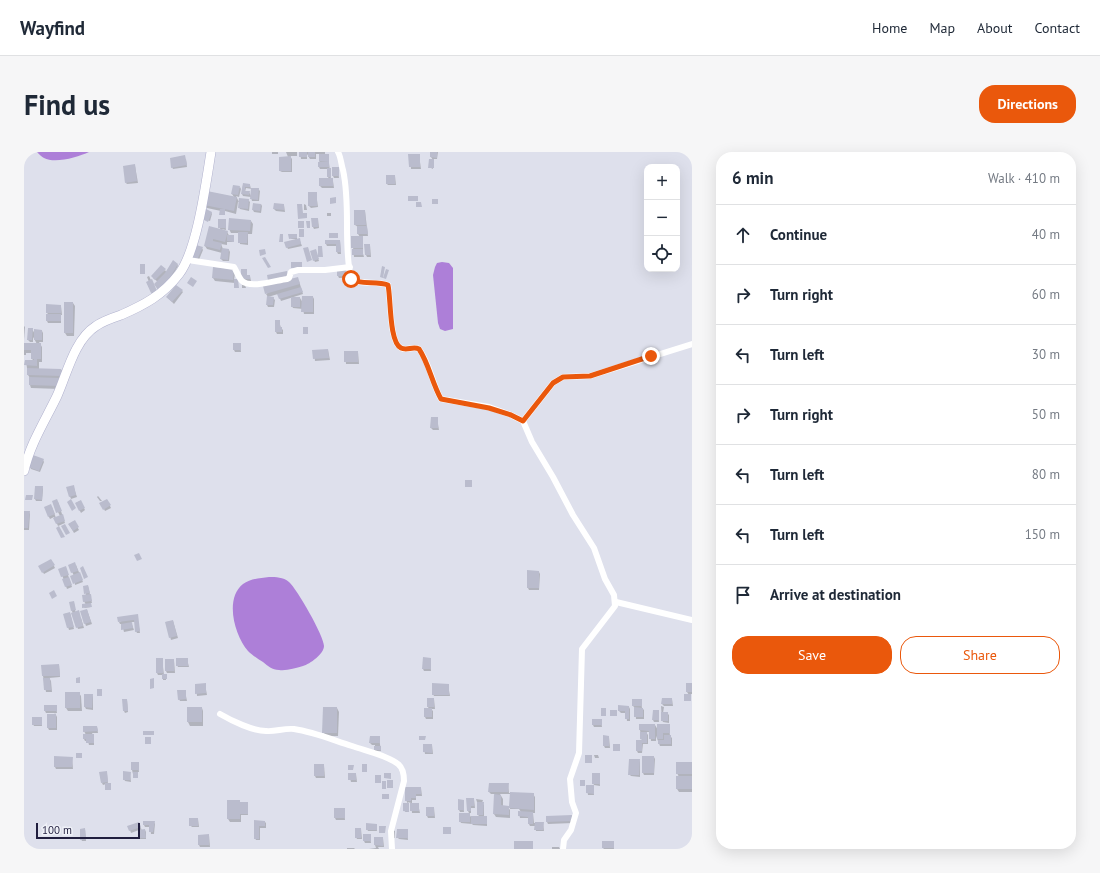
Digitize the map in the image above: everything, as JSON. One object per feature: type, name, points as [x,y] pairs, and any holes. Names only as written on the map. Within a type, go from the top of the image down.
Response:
[{"type":"main road","points":[[24,471],[26,458],[57,395],[67,369],[84,337],[96,326],[146,304],[161,293],[180,273],[188,260],[200,210],[211,152]]},
{"type":"street","points":[[338,152],[344,174],[346,193],[346,223],[351,279],[353,281],[378,282],[388,285],[396,343],[399,347],[405,349],[415,347],[419,349],[426,361],[441,399],[489,408],[511,415],[523,421],[532,442],[573,515],[594,548],[605,578],[614,595],[616,602],[615,606],[582,649],[579,754],[570,779],[572,802],[576,814],[571,830],[564,840],[563,849]]},
{"type":"street","points":[[188,260],[234,268],[242,282],[248,284],[266,284],[287,279],[291,272],[298,270],[325,270],[350,267]]},
{"type":"street","points":[[523,421],[553,383],[563,377],[590,376],[692,344]]},
{"type":"street","points":[[616,602],[692,620]]},
{"type":"street","points":[[220,714],[249,727],[266,732],[291,729],[323,735],[340,742],[380,754],[399,764],[404,774],[404,781],[391,831],[392,849]]},
{"type":"shaded area","points":[[37,152],[89,152],[73,158],[49,160]]},
{"type":"shaded area","points":[[437,263],[449,263],[453,268],[453,329],[445,331],[440,329],[438,323],[433,275]]},
{"type":"shaded area","points":[[269,577],[282,578],[287,580],[293,586],[320,633],[324,646],[322,652],[313,661],[306,665],[285,670],[272,669],[248,651],[239,636],[233,608],[237,591],[243,584],[249,581]]},
{"type":"building","points":[[299,152],[307,152],[307,157],[299,157]]},
{"type":"building","points":[[308,152],[315,152],[315,157],[308,157]]},
{"type":"building","points":[[430,152],[437,152],[437,158],[430,157]]},
{"type":"building","points":[[319,154],[329,154],[329,161],[319,161]]},
{"type":"building","points":[[408,154],[420,154],[420,167],[409,167]]},
{"type":"building","points":[[185,155],[187,165],[171,168],[170,158]]},
{"type":"building","points":[[291,156],[291,171],[279,171],[279,157]]},
{"type":"building","points":[[429,159],[434,159],[434,168],[428,168]]},
{"type":"building","points":[[329,161],[329,167],[318,167],[318,162]]},
{"type":"building","points":[[135,164],[137,181],[125,183],[123,166]]},
{"type":"building","points":[[332,167],[339,167],[339,176],[332,176]]},
{"type":"building","points":[[327,168],[331,168],[331,177],[327,177]]},
{"type":"building","points":[[386,175],[395,175],[395,184],[386,184]]},
{"type":"building","points":[[319,178],[333,178],[333,186],[319,186]]},
{"type":"building","points":[[243,183],[250,184],[250,187],[245,187],[245,191],[250,191],[249,195],[241,194]]},
{"type":"building","points":[[233,185],[240,186],[238,195],[231,194]]},
{"type":"building","points":[[251,188],[259,188],[258,200],[250,199]]},
{"type":"building","points":[[207,191],[237,197],[234,211],[204,205]]},
{"type":"building","points":[[308,192],[317,192],[317,206],[308,206]]},
{"type":"building","points":[[408,196],[418,196],[418,201],[408,201]]},
{"type":"building","points":[[336,197],[336,203],[330,204],[330,198]]},
{"type":"building","points":[[239,198],[249,199],[248,209],[238,208]]},
{"type":"building","points":[[432,199],[438,199],[438,204],[432,204]]},
{"type":"building","points":[[416,202],[421,202],[422,207],[416,207]]},
{"type":"building","points":[[253,203],[261,204],[260,211],[252,210]]},
{"type":"building","points":[[274,203],[284,204],[284,210],[273,209]]},
{"type":"building","points":[[297,204],[302,204],[303,213],[307,213],[307,218],[298,219]]},
{"type":"building","points":[[206,209],[212,212],[208,222],[202,219]]},
{"type":"building","points":[[220,209],[225,209],[225,215],[219,215]]},
{"type":"building","points":[[354,210],[365,210],[366,225],[354,225]]},
{"type":"building","points":[[229,218],[251,220],[250,231],[228,230]]},
{"type":"building","points":[[311,218],[318,218],[318,227],[312,227]]},
{"type":"building","points":[[218,219],[226,219],[226,228],[218,228]]},
{"type":"building","points":[[298,221],[304,221],[304,228],[298,228]]},
{"type":"building","points":[[306,221],[310,221],[310,228],[307,228]]},
{"type":"building","points":[[209,226],[228,231],[225,242],[213,239],[213,241],[222,243],[220,250],[204,246]]},
{"type":"building","points":[[357,226],[367,226],[368,234],[357,234]]},
{"type":"building","points":[[299,229],[304,229],[304,237],[299,237]]},
{"type":"building","points":[[238,232],[248,232],[247,243],[238,243]]},
{"type":"building","points":[[329,233],[338,233],[338,238],[329,238]]},
{"type":"building","points":[[280,234],[283,234],[283,242],[279,242]]},
{"type":"building","points":[[288,234],[297,234],[297,238],[289,239]]},
{"type":"building","points":[[227,235],[234,235],[234,242],[227,241]]},
{"type":"building","points":[[351,236],[363,236],[363,248],[351,248]]},
{"type":"building","points":[[300,238],[301,244],[286,248],[284,242]]},
{"type":"building","points":[[325,240],[340,240],[341,252],[336,252],[336,244],[325,244]]},
{"type":"building","points":[[364,244],[370,244],[370,255],[365,255]]},
{"type":"building","points":[[196,245],[203,247],[197,260],[191,258]]},
{"type":"building","points":[[318,246],[322,246],[323,257],[318,257]]},
{"type":"building","points":[[308,247],[312,260],[307,262],[303,248]]},
{"type":"building","points":[[222,248],[229,249],[228,260],[220,259]]},
{"type":"building","points":[[265,249],[266,254],[260,256],[259,250]]},
{"type":"building","points":[[316,249],[319,259],[313,261],[310,251]]},
{"type":"building","points":[[352,249],[363,249],[363,255],[352,255]]},
{"type":"building","points":[[265,257],[271,267],[268,268],[262,258]]},
{"type":"building","points":[[173,260],[178,264],[168,281],[158,290],[154,284],[165,273]]},
{"type":"building","points":[[291,262],[302,262],[302,268],[291,268]]},
{"type":"building","points":[[140,264],[145,264],[145,274],[140,274]]},
{"type":"building","points":[[161,265],[166,269],[155,280],[151,276]]},
{"type":"building","points":[[382,266],[385,267],[383,278],[380,277]]},
{"type":"building","points":[[213,267],[234,269],[233,280],[212,278]]},
{"type":"building","points":[[241,269],[247,269],[247,275],[250,275],[250,279],[241,279]]},
{"type":"building","points":[[337,269],[349,269],[349,276],[337,276]]},
{"type":"building","points":[[386,269],[389,270],[386,279],[383,278]]},
{"type":"building","points":[[287,271],[288,277],[268,281],[267,275]]},
{"type":"building","points":[[191,277],[197,281],[193,287],[187,283]]},
{"type":"building","points":[[298,277],[300,284],[265,294],[263,286]]},
{"type":"building","points":[[152,279],[157,291],[151,293],[146,282]]},
{"type":"building","points":[[234,279],[238,279],[239,288],[234,288]]},
{"type":"building","points":[[176,285],[183,290],[172,302],[166,297]]},
{"type":"building","points":[[301,287],[303,292],[279,299],[277,294]]},
{"type":"building","points":[[267,296],[274,297],[273,305],[266,305]]},
{"type":"building","points":[[302,296],[313,296],[313,312],[301,312]]},
{"type":"building","points":[[291,297],[300,297],[300,307],[291,307]]},
{"type":"building","points":[[64,302],[73,302],[73,333],[64,333]]},
{"type":"building","points":[[46,304],[61,305],[61,313],[46,313]]},
{"type":"building","points":[[46,314],[61,314],[61,321],[46,321]]},
{"type":"building","points":[[275,320],[280,320],[282,332],[275,332]]},
{"type":"building","points":[[303,327],[308,327],[308,334],[303,334]]},
{"type":"building","points":[[28,328],[33,328],[32,340],[27,340]]},
{"type":"building","points":[[34,329],[42,330],[42,340],[34,340]]},
{"type":"building","points":[[24,343],[41,343],[41,359],[37,359],[37,366],[24,365],[25,360],[34,359],[31,359],[31,350],[24,350]]},
{"type":"building","points":[[233,343],[241,343],[241,350],[233,350]]},
{"type":"building","points":[[328,349],[329,358],[313,359],[312,350]]},
{"type":"building","points":[[344,351],[358,351],[358,362],[344,362]]},
{"type":"building","points":[[27,368],[61,369],[61,376],[27,375]]},
{"type":"building","points":[[29,377],[59,378],[59,386],[29,385]]},
{"type":"building","points":[[431,417],[438,417],[438,428],[430,428]]},
{"type":"building","points":[[33,455],[44,459],[39,471],[28,467]]},
{"type":"building","points":[[465,480],[472,480],[472,487],[465,487]]},
{"type":"building","points":[[74,485],[76,495],[69,497],[66,487]]},
{"type":"building","points":[[35,486],[43,486],[42,500],[34,499]]},
{"type":"building","points":[[26,495],[33,495],[32,500],[25,500]]},
{"type":"building","points":[[57,499],[62,511],[56,513],[52,501]]},
{"type":"building","points":[[71,499],[76,508],[72,511],[67,502]]},
{"type":"building","points":[[107,499],[111,505],[103,510],[99,503]]},
{"type":"building","points":[[81,500],[85,508],[79,511],[75,503]]},
{"type":"building","points":[[51,504],[55,514],[48,517],[44,507]]},
{"type":"building","points":[[24,511],[30,511],[28,528],[24,528]]},
{"type":"building","points":[[63,514],[65,521],[56,524],[53,518]]},
{"type":"building","points":[[75,520],[79,527],[73,531],[68,524]]},
{"type":"building","points":[[65,524],[70,533],[66,535],[61,526]]},
{"type":"building","points":[[59,526],[65,537],[61,538],[56,528]]},
{"type":"building","points":[[139,553],[142,559],[137,561],[134,555]]},
{"type":"building","points":[[51,559],[55,565],[42,573],[38,566]]},
{"type":"building","points":[[75,562],[78,571],[71,573],[68,565]]},
{"type":"building","points":[[66,566],[69,575],[61,577],[58,569]]},
{"type":"building","points":[[83,566],[88,577],[84,579],[80,568]]},
{"type":"building","points":[[527,570],[539,571],[539,588],[527,588]]},
{"type":"building","points":[[80,572],[83,580],[73,584],[70,576]]},
{"type":"building","points":[[69,577],[72,585],[65,587],[62,579]]},
{"type":"building","points":[[88,585],[90,593],[84,594],[83,586]]},
{"type":"building","points":[[54,590],[57,596],[52,599],[49,593]]},
{"type":"building","points":[[91,594],[92,601],[83,602],[82,595]]},
{"type":"building","points":[[74,601],[76,610],[71,611],[69,602]]},
{"type":"building","points":[[91,603],[92,607],[82,608],[82,604]]},
{"type":"building","points":[[87,609],[91,622],[84,624],[80,611]]},
{"type":"building","points":[[79,610],[83,626],[76,628],[71,613]]},
{"type":"building","points":[[70,612],[74,627],[67,628],[63,614]]},
{"type":"building","points":[[138,614],[140,631],[135,632],[134,620],[118,622],[117,617]]},
{"type":"building","points":[[173,620],[177,636],[169,638],[165,622]]},
{"type":"building","points":[[132,622],[133,628],[121,630],[121,624]]},
{"type":"building","points":[[423,657],[431,658],[431,669],[422,669]]},
{"type":"building","points":[[156,658],[163,658],[163,673],[156,673]]},
{"type":"building","points":[[176,658],[188,658],[188,666],[176,666]]},
{"type":"building","points":[[165,659],[174,659],[174,671],[165,671]]},
{"type":"building","points":[[59,664],[60,676],[42,676],[41,665]]},
{"type":"building","points":[[162,674],[167,674],[167,679],[162,679]]},
{"type":"building","points":[[80,677],[80,683],[76,683],[76,678]]},
{"type":"building","points":[[43,678],[50,678],[51,690],[44,690]]},
{"type":"building","points":[[154,678],[154,688],[150,689],[150,679]]},
{"type":"building","points":[[206,683],[206,693],[195,694],[195,684]]},
{"type":"building","points":[[432,683],[449,684],[449,695],[432,695]]},
{"type":"building","points":[[686,683],[692,683],[692,692],[686,692]]},
{"type":"building","points":[[97,689],[102,689],[102,696],[97,696]]},
{"type":"building","points":[[177,690],[186,690],[186,699],[178,700]]},
{"type":"building","points":[[65,692],[80,692],[80,708],[65,708]]},
{"type":"building","points":[[84,694],[93,694],[92,708],[84,707]]},
{"type":"building","points":[[684,694],[691,694],[691,701],[684,701]]},
{"type":"building","points":[[427,698],[434,698],[434,707],[427,707]]},
{"type":"building","points":[[662,698],[672,698],[672,704],[661,704]]},
{"type":"building","points":[[122,699],[127,699],[128,711],[123,711]]},
{"type":"building","points":[[632,699],[642,699],[642,706],[632,706]]},
{"type":"building","points":[[44,705],[57,705],[57,711],[44,711]]},
{"type":"building","points":[[618,705],[629,706],[629,719],[625,719],[625,711],[618,711]]},
{"type":"building","points":[[187,707],[202,707],[202,722],[187,722]]},
{"type":"building","points":[[323,707],[337,707],[337,733],[322,733]]},
{"type":"building","points":[[634,707],[643,708],[643,717],[634,717]]},
{"type":"building","points":[[424,708],[432,708],[432,717],[424,717]]},
{"type":"building","points":[[601,708],[606,708],[606,716],[601,716]]},
{"type":"building","points":[[610,710],[617,710],[617,716],[610,716]]},
{"type":"building","points":[[653,710],[659,710],[659,720],[652,720]]},
{"type":"building","points":[[661,712],[668,712],[668,721],[661,721]]},
{"type":"building","points":[[47,714],[56,714],[56,728],[47,728]]},
{"type":"building","points":[[32,717],[42,717],[42,725],[32,725]]},
{"type":"building","points":[[592,719],[602,719],[602,725],[592,725]]},
{"type":"building","points":[[639,724],[655,724],[655,739],[649,739],[649,731],[639,730]]},
{"type":"building","points":[[657,724],[670,724],[670,733],[663,733],[663,739],[657,739]]},
{"type":"building","points":[[83,726],[97,726],[98,731],[83,732]]},
{"type":"building","points":[[143,731],[154,731],[154,735],[143,735]]},
{"type":"building","points":[[640,732],[647,732],[647,743],[642,743],[642,751],[636,751],[636,740],[643,740],[640,739]]},
{"type":"building","points":[[83,734],[94,734],[94,743],[86,743],[86,739],[83,739]]},
{"type":"building","points":[[603,735],[609,736],[609,746],[603,746]]},
{"type":"building","points":[[664,735],[671,735],[671,744],[658,744],[658,740],[664,740]]},
{"type":"building","points":[[370,736],[380,736],[380,743],[369,743]]},
{"type":"building","points":[[419,736],[426,736],[425,740],[419,740]]},
{"type":"building","points":[[145,737],[151,737],[151,744],[145,744]]},
{"type":"building","points":[[423,744],[432,744],[432,753],[423,752]]},
{"type":"building","points":[[613,744],[620,744],[620,751],[613,751]]},
{"type":"building","points":[[374,746],[381,746],[381,750],[374,750]]},
{"type":"building","points":[[76,753],[82,753],[82,758],[76,758]]},
{"type":"building","points":[[585,755],[592,755],[592,763],[585,763]]},
{"type":"building","points":[[54,756],[73,757],[72,767],[54,767]]},
{"type":"building","points":[[642,756],[654,756],[654,773],[642,773]]},
{"type":"building","points":[[629,759],[640,759],[639,775],[628,775]]},
{"type":"building","points":[[131,762],[139,762],[139,770],[131,770]]},
{"type":"building","points":[[676,762],[692,762],[692,774],[676,774]]},
{"type":"building","points":[[314,764],[324,764],[324,776],[314,776]]},
{"type":"building","points":[[362,764],[367,764],[367,772],[362,772]]},
{"type":"building","points":[[348,765],[354,765],[353,770],[348,770]]},
{"type":"building","points":[[107,771],[108,782],[101,783],[99,772]]},
{"type":"building","points":[[123,771],[131,772],[130,780],[123,780]]},
{"type":"building","points":[[133,772],[138,772],[138,778],[133,778]]},
{"type":"building","points":[[348,773],[356,773],[356,780],[348,780]]},
{"type":"building","points":[[384,773],[391,773],[391,779],[384,778]]},
{"type":"building","points":[[592,773],[600,773],[600,784],[592,784]]},
{"type":"building","points":[[375,775],[381,775],[381,783],[375,783]]},
{"type":"building","points":[[676,776],[692,776],[692,789],[676,789]]},
{"type":"building","points":[[387,780],[393,780],[393,788],[387,788]]},
{"type":"building","points":[[580,780],[585,780],[585,786],[580,786]]},
{"type":"building","points":[[382,781],[386,781],[386,789],[382,789]]},
{"type":"building","points":[[105,783],[111,783],[111,790],[105,790]]},
{"type":"building","points":[[489,783],[509,783],[508,792],[488,792]]},
{"type":"building","points":[[586,785],[594,785],[594,794],[586,793]]},
{"type":"building","points":[[405,787],[421,787],[421,794],[416,794],[416,798],[411,798],[411,801],[405,801]]},
{"type":"building","points":[[510,792],[534,793],[534,810],[509,808],[509,815],[493,814],[494,794],[501,795],[501,805],[509,806]]},
{"type":"building","points":[[382,794],[389,794],[389,799],[382,799]]},
{"type":"building","points":[[466,798],[474,798],[474,806],[471,806],[471,811],[467,811]]},
{"type":"building","points":[[458,799],[464,800],[464,810],[458,810]]},
{"type":"building","points":[[227,800],[240,800],[240,802],[248,802],[248,814],[240,814],[240,819],[227,819]]},
{"type":"building","points":[[477,802],[484,802],[483,815],[477,815]]},
{"type":"building","points":[[403,803],[409,803],[409,812],[403,811]]},
{"type":"building","points":[[410,803],[419,803],[419,811],[410,811]]},
{"type":"building","points":[[426,807],[434,807],[434,816],[426,816]]},
{"type":"building","points":[[334,808],[345,808],[345,818],[334,818]]},
{"type":"building","points":[[518,811],[533,812],[533,824],[528,824],[528,817],[518,816]]},
{"type":"building","points":[[459,813],[470,813],[470,822],[459,822]]},
{"type":"building","points":[[572,815],[572,821],[546,822],[546,816]]},
{"type":"building","points":[[471,816],[487,816],[487,824],[471,824]]},
{"type":"building","points":[[189,818],[198,818],[198,826],[189,826]]},
{"type":"building","points":[[254,820],[265,821],[265,826],[259,826],[259,839],[254,839]]},
{"type":"building","points":[[143,821],[155,821],[153,832],[149,832],[149,825],[143,825]]},
{"type":"building","points":[[139,822],[141,827],[129,831],[127,826]]},
{"type":"building","points":[[535,822],[544,822],[543,830],[534,830]]},
{"type":"building","points":[[366,823],[377,824],[377,830],[366,830]]},
{"type":"building","points":[[379,826],[386,826],[385,833],[379,833]]},
{"type":"building","points":[[443,827],[451,827],[451,834],[443,834]]},
{"type":"building","points":[[85,828],[86,839],[80,840],[80,829]]},
{"type":"building","points":[[355,828],[361,828],[361,838],[355,838]]},
{"type":"building","points":[[145,829],[146,838],[138,838],[138,830]]},
{"type":"building","points":[[397,829],[408,829],[408,838],[396,838]]},
{"type":"building","points":[[209,834],[209,845],[198,845],[198,835]]},
{"type":"building","points":[[363,834],[371,834],[371,841],[363,841]]},
{"type":"building","points":[[374,837],[383,837],[383,846],[374,845]]},
{"type":"building","points":[[514,841],[533,841],[533,849],[514,849]]},
{"type":"building","points":[[602,841],[614,841],[614,848],[602,848]]},
{"type":"route","points":[[351,279],[355,282],[378,282],[388,285],[389,302],[396,343],[399,347],[405,349],[415,347],[419,349],[426,361],[441,399],[480,405],[511,415],[523,421],[553,383],[563,377],[590,376],[651,356]]}]
